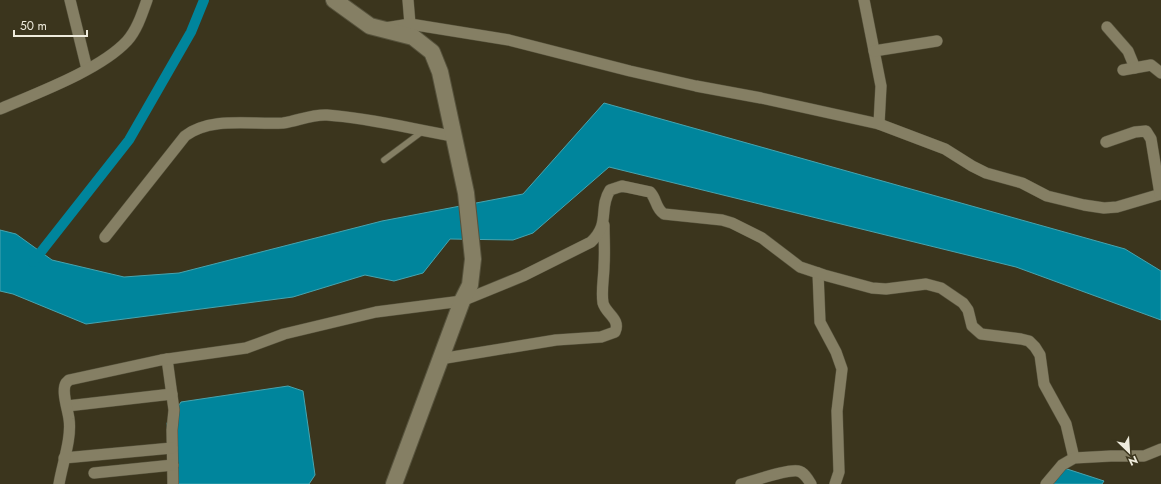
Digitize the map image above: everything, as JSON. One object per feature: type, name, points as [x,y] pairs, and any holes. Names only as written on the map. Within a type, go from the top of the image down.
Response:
[{"type":"main road","points":[[334,0],[370,26],[413,37],[432,52],[440,72],[466,193],[473,259],[470,285],[440,359],[394,484]]},
{"type":"street","points":[[70,0],[87,69]]},
{"type":"street","points":[[0,109],[87,69],[113,54],[128,40],[135,30],[148,0]]},
{"type":"street","points":[[408,0],[410,24]]},
{"type":"street","points":[[864,0],[881,86],[879,124]]},
{"type":"street","points":[[381,29],[410,24],[509,40],[696,86],[761,98],[879,124],[945,148],[972,166],[986,173],[1022,183],[1047,196],[1061,200],[1104,208],[1117,207],[1160,194],[1151,138],[1146,131],[1135,132],[1106,142]]},
{"type":"street","points":[[1107,27],[1124,46],[1135,68]]},
{"type":"street","points":[[874,51],[937,41]]},
{"type":"street","points":[[1123,70],[1151,65],[1161,72]]},
{"type":"street","points":[[105,237],[185,136],[198,128],[224,124],[283,123],[319,114],[352,118],[454,136]]},
{"type":"street","points":[[440,359],[556,340],[600,337],[615,332],[618,327],[616,321],[603,304],[605,203],[610,190],[622,186],[644,189],[653,194],[657,208],[664,214],[722,220],[732,223],[762,238],[800,267],[818,274],[872,288],[886,289],[934,284],[963,303],[968,310],[972,326],[981,334],[1029,341],[1040,355],[1044,384],[1066,424],[1074,458]]},
{"type":"street","points":[[58,484],[70,422],[64,385],[69,380],[167,359],[246,348],[291,332],[376,312],[462,302],[523,276],[591,242],[597,236],[604,224]]},
{"type":"street","points":[[818,274],[820,322],[836,352],[842,369],[837,411],[839,472],[835,484]]},
{"type":"street","points":[[167,359],[174,410],[172,448],[173,484]]},
{"type":"street","points":[[67,406],[172,394]]},
{"type":"street","points":[[64,458],[172,448]]},
{"type":"street","points":[[1046,484],[1062,465],[1074,458],[1144,456],[1161,449]]},
{"type":"street","points":[[94,473],[173,465]]},
{"type":"street","points":[[741,484],[788,471],[797,471],[803,473],[811,484]]},
{"type":"lane","points":[[384,160],[423,131]]},
{"type":"water","points":[[604,103],[1125,249],[1161,271],[1161,320],[1016,267],[609,167],[533,233],[513,240],[450,239],[423,273],[394,281],[365,275],[293,297],[86,324],[13,294],[0,291],[0,230],[16,234],[52,260],[124,277],[179,273],[382,221],[523,194]]},
{"type":"water","points":[[288,386],[303,391],[315,475],[309,484],[172,484],[167,423],[181,402]]},
{"type":"water","points":[[1064,468],[1104,481],[1102,484],[1051,484]]},
{"type":"waterway","points":[[33,262],[129,140],[191,32],[204,0]]}]
